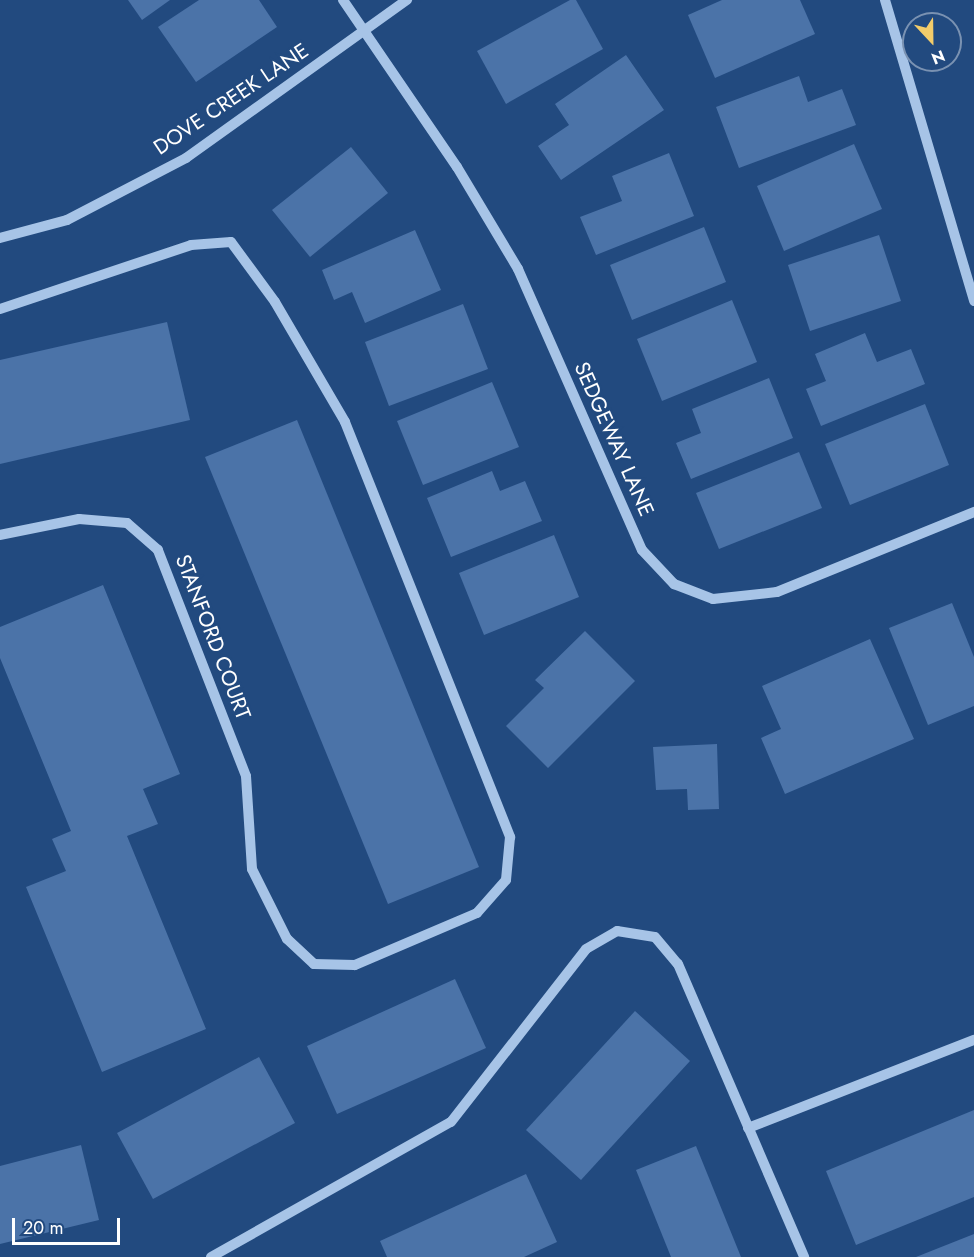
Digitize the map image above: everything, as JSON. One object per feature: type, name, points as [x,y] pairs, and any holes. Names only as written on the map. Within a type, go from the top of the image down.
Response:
[{"type":"street","name":"SEDGEWAY LANE","points":[[343,0],[457,167],[518,269],[642,550],[674,584],[713,599],[777,592],[974,512]]},
{"type":"street","name":"DOVE CREEK LANE","points":[[0,238],[67,220],[186,158],[407,0]]},
{"type":"street","points":[[885,0],[974,301]]},
{"type":"street","name":"STANFORD COURT","points":[[0,309],[191,245],[231,242],[275,302],[345,422],[510,837],[506,880],[477,913],[355,965],[314,964],[287,939],[252,869],[246,776],[158,550],[128,523],[79,519],[0,535]]},
{"type":"street","points":[[217,1256],[451,1122],[586,949],[617,931],[655,937],[678,964],[804,1257]]},
{"type":"street","points":[[748,1128],[974,1040]]},
{"type":"building","points":[[128,0],[170,0],[142,20]]},
{"type":"building","points":[[199,0],[259,0],[277,27],[196,82],[158,27]]},
{"type":"building","points":[[570,0],[576,0],[603,49],[506,104],[477,51]]},
{"type":"building","points":[[722,0],[800,0],[815,34],[715,78],[688,15]]},
{"type":"building","points":[[626,55],[664,110],[561,180],[538,146],[569,125],[555,104]]},
{"type":"building","points":[[799,76],[808,102],[842,89],[856,125],[739,168],[716,107]]},
{"type":"building","points":[[854,144],[882,209],[784,251],[757,186]]},
{"type":"building","points":[[351,147],[388,193],[310,257],[272,210]]},
{"type":"building","points":[[669,153],[694,216],[596,255],[580,217],[622,201],[612,176]]},
{"type":"building","points":[[704,227],[726,282],[632,320],[610,265]]},
{"type":"building","points":[[415,230],[441,290],[365,323],[352,292],[334,300],[322,270]]},
{"type":"building","points":[[879,235],[901,301],[810,331],[788,265]]},
{"type":"building","points":[[732,300],[757,362],[662,401],[637,339]]},
{"type":"building","points":[[463,304],[488,369],[389,406],[365,342]]},
{"type":"building","points":[[167,322],[190,420],[0,464],[0,360]]},
{"type":"building","points":[[865,333],[877,362],[911,349],[925,384],[821,426],[806,389],[826,381],[815,354]]},
{"type":"building","points":[[769,378],[793,438],[691,479],[676,443],[701,433],[692,409]]},
{"type":"building","points":[[492,382],[519,447],[423,485],[397,421]]},
{"type":"building","points":[[925,404],[949,465],[850,505],[825,444]]},
{"type":"building","points":[[297,420],[479,867],[388,904],[205,457]]},
{"type":"building","points":[[799,452],[822,508],[719,549],[696,493]]},
{"type":"building","points":[[492,471],[500,491],[525,481],[542,521],[451,557],[427,498]]},
{"type":"building","points":[[554,535],[579,597],[484,635],[459,573]]},
{"type":"building","points":[[103,585],[180,774],[143,789],[158,824],[127,836],[206,1029],[102,1072],[26,887],[66,871],[52,839],[71,831],[0,658],[0,627]]},
{"type":"building","points":[[952,603],[974,657],[974,706],[928,725],[889,628]]},
{"type":"building","points":[[585,631],[635,681],[548,768],[506,726],[544,688],[535,680]]},
{"type":"building","points":[[870,639],[914,739],[785,794],[761,738],[781,729],[762,686]]},
{"type":"building","points":[[717,744],[719,809],[688,810],[687,789],[656,790],[653,747]]},
{"type":"building","points":[[455,979],[486,1048],[337,1114],[307,1046]]},
{"type":"building","points":[[635,1011],[690,1061],[581,1180],[526,1130]]},
{"type":"building","points":[[259,1057],[295,1123],[153,1199],[117,1133]]},
{"type":"building","points":[[974,1110],[974,1197],[856,1245],[826,1171]]},
{"type":"building","points":[[81,1145],[99,1220],[0,1244],[0,1166]]},
{"type":"building","points":[[696,1146],[741,1257],[671,1257],[636,1170]]},
{"type":"building","points":[[526,1174],[557,1242],[524,1257],[387,1257],[380,1241]]},
{"type":"building","points":[[974,1234],[974,1257],[916,1257]]}]
